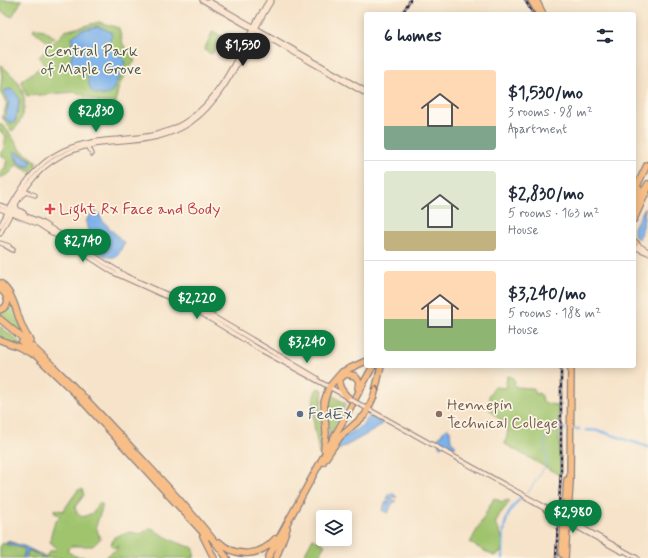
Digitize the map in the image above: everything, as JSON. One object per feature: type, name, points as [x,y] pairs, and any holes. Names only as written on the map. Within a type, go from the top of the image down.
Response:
[{"type":"highway","points":[[531,0],[538,12]]},
{"type":"highway","points":[[536,0],[543,12]]},
{"type":"highway","points":[[636,186],[648,165]]},
{"type":"highway","points":[[636,188],[648,165]]},
{"type":"highway","points":[[636,195],[648,174]]},
{"type":"highway","points":[[636,204],[648,184]]},
{"type":"highway","points":[[636,215],[648,188]]},
{"type":"highway","points":[[0,283],[13,297],[25,333],[223,546],[234,553],[246,555],[257,553],[268,547],[288,518]]},
{"type":"highway","points":[[0,289],[5,293],[8,299],[6,307],[0,310]]},
{"type":"highway","points":[[0,319],[51,362]]},
{"type":"highway","points":[[0,323],[43,361],[76,394],[184,510],[222,558]]},
{"type":"highway","points":[[0,340],[24,349],[43,361]]},
{"type":"highway","points":[[311,476],[325,445],[326,431],[324,402],[330,387],[342,372],[364,362]]},
{"type":"highway","points":[[268,558],[288,518],[372,368]]},
{"type":"highway","points":[[271,558],[375,368]]},
{"type":"highway","points":[[323,462],[340,437],[359,422],[368,409],[374,396],[381,368]]},
{"type":"highway","points":[[565,558],[568,532],[565,519],[567,476],[567,368]]},
{"type":"highway","points":[[562,558],[571,472],[571,368]]},
{"type":"highway","points":[[347,411],[359,386],[357,377],[349,374],[341,378],[339,386],[341,391],[350,399]]},
{"type":"highway","points":[[184,510],[207,542],[214,558]]},
{"type":"highway","points":[[547,510],[565,519]]},
{"type":"highway","points":[[193,514],[227,558]]},
{"type":"highway","points":[[568,532],[571,526],[575,526]]},
{"type":"highway","points":[[276,558],[287,528]]},
{"type":"main road","points":[[202,0],[254,28]]},
{"type":"main road","points":[[207,0],[364,91]]},
{"type":"main road","points":[[254,28],[269,5],[270,0]]},
{"type":"main road","points":[[1,225],[28,184],[50,163],[76,148],[93,144],[150,139],[174,132],[204,112],[224,83],[270,0]]},
{"type":"main road","points":[[224,83],[205,106],[178,126],[148,136],[96,140],[71,147],[41,165],[22,186],[16,202],[17,209],[57,232],[113,269],[202,310],[350,399],[630,556]]},
{"type":"main road","points":[[76,148],[88,146],[92,154],[93,144]]},
{"type":"main road","points":[[22,186],[28,184]]},
{"type":"main road","points":[[0,204],[8,205],[16,202],[25,192],[35,195],[28,190],[28,184]]},
{"type":"main road","points":[[22,186],[23,191]]},
{"type":"main road","points":[[0,204],[10,211],[32,221],[114,273],[194,309],[265,352],[330,387]]},
{"type":"main road","points":[[0,210],[10,211],[37,220]]},
{"type":"main road","points":[[0,210],[4,214],[1,225]]},
{"type":"main road","points":[[0,235],[10,211]]},
{"type":"main road","points":[[0,235],[13,217],[32,221]]},
{"type":"main road","points":[[48,220],[47,224],[57,232]]},
{"type":"main road","points":[[0,243],[13,250]]},
{"type":"main road","points":[[636,246],[648,252]]},
{"type":"main road","points":[[508,487],[547,510]]},
{"type":"main road","points":[[565,519],[630,556],[637,558]]},
{"type":"green space","points":[[0,0],[22,0],[12,17],[0,11]]},
{"type":"green space","name":"Central Park of Maple Grove","points":[[99,22],[119,28],[123,44],[135,61],[122,80],[116,97],[116,103],[100,102],[75,92],[27,96],[21,81],[44,65],[39,57],[65,31]]},
{"type":"green space","points":[[34,28],[44,30],[54,37],[49,43],[33,30]]},
{"type":"green space","points":[[213,31],[221,36],[212,54],[204,50]]},
{"type":"green space","points":[[0,64],[17,81],[24,96],[24,109],[20,122],[12,131],[2,117],[7,104],[0,92],[2,77]],"holes":[[[9,100],[20,100],[15,122],[8,121],[5,118]]]},
{"type":"green space","points":[[0,123],[8,131],[20,149],[36,161],[36,166],[30,172],[16,165],[10,173],[0,178],[0,172],[5,168],[7,160],[0,154],[4,148],[6,136],[0,131]],"holes":[[[18,152],[32,160],[26,167],[17,162],[15,153]]]},
{"type":"green space","points":[[6,290],[31,343],[0,317],[0,311],[5,308]]},
{"type":"green space","points":[[0,326],[29,350],[0,339]]},
{"type":"green space","points":[[507,376],[512,377],[516,387],[533,388],[536,394],[539,393],[542,396],[543,402],[558,406],[561,476],[505,444],[508,431],[502,422],[487,407],[490,400],[489,396],[494,387],[506,388]]},
{"type":"green space","points":[[318,388],[323,390],[320,411],[324,437],[319,455],[313,410],[313,401]]},
{"type":"green space","points":[[332,395],[346,404],[329,437],[327,411]]},
{"type":"green space","points":[[82,489],[84,495],[75,507],[77,513],[82,517],[93,513],[99,503],[103,505],[96,526],[100,539],[93,546],[71,546],[67,551],[75,556],[98,558],[26,558],[28,550],[45,557],[51,550],[56,550],[57,548],[50,542],[50,538],[55,522],[60,516],[55,513],[54,509],[63,511],[78,490]]},
{"type":"green space","points":[[494,498],[502,502],[509,500],[509,503],[499,515],[495,525],[501,534],[503,545],[501,553],[494,556],[470,543]]},
{"type":"green space","points":[[152,528],[172,540],[192,547],[194,549],[194,558],[104,558],[117,549],[118,545],[114,548],[111,545],[114,537],[129,532],[140,534]]},
{"type":"green space","points":[[313,538],[316,540],[316,546],[324,546],[317,558],[309,558],[304,555]]},
{"type":"green space","points":[[8,541],[26,547],[23,558],[0,558],[0,545]]},
{"type":"water","points":[[98,26],[111,32],[112,35],[109,42],[112,49],[122,56],[125,63],[113,90],[109,94],[104,95],[92,92],[86,73],[79,70],[73,70],[69,67],[72,56],[72,37],[81,30]]},
{"type":"water","points":[[10,89],[19,99],[15,121],[12,123],[5,119],[9,102],[4,93],[5,90]]},
{"type":"water","points":[[13,151],[32,160],[29,167],[19,163]]},
{"type":"water","points":[[645,208],[643,227],[639,239],[636,237],[636,224]]},
{"type":"water","points":[[94,211],[100,215],[101,219],[124,243],[118,255],[114,257],[102,255],[91,240],[86,223],[88,217]]},
{"type":"water","points":[[370,415],[383,422],[378,428],[333,453],[341,439],[363,425]]},
{"type":"water","points":[[447,428],[450,430],[451,441],[455,444],[455,448],[446,444],[441,447],[439,446],[439,441],[437,439]]},
{"type":"water","points":[[392,493],[397,497],[389,498],[396,501],[392,504],[388,513],[382,510],[386,502],[390,503],[387,500],[388,495]]},
{"type":"water","points":[[8,542],[26,547],[46,557],[28,550],[26,558],[23,558],[25,549],[5,544]]},
{"type":"waterway","points":[[527,494],[546,465],[546,436],[560,429]]},
{"type":"waterway","points":[[572,429],[579,429]]},
{"type":"waterway","points":[[586,430],[600,431],[648,447]]},
{"type":"waterway","points":[[503,558],[503,540],[507,518],[510,511],[521,498]]},
{"type":"railway","points":[[403,12],[410,0]]},
{"type":"railway","points":[[525,0],[532,12]]},
{"type":"railway","points":[[556,558],[561,470],[561,368]]},
{"type":"place","name":"Light Rx Face and Body","points":[[50,209]]},
{"type":"place","name":"FedEx","points":[[300,414]]},
{"type":"place","name":"Hennepin Technical College","points":[[439,414]]}]
